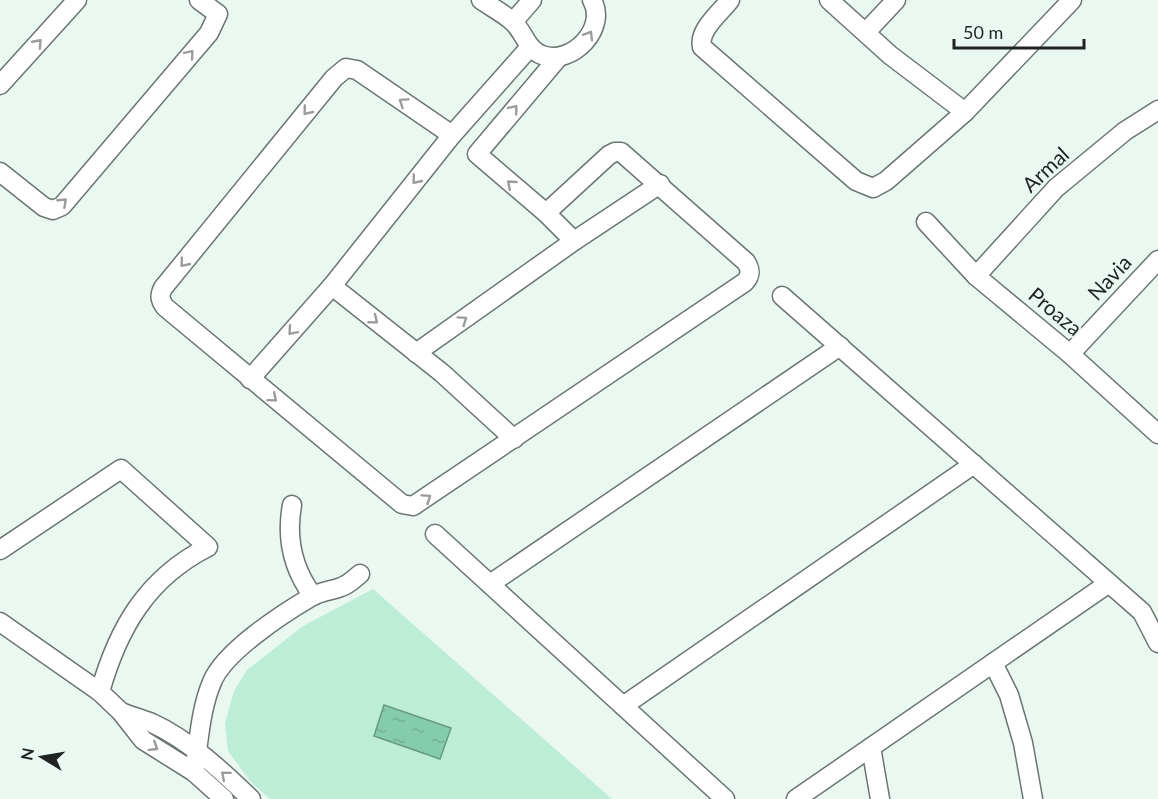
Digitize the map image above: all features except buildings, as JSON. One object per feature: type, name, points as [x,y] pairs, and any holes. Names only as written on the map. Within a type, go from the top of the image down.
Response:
[{"type":"street","points":[[0,85],[77,0]]},
{"type":"street","points":[[0,172],[44,207],[53,210],[62,206],[209,33],[218,14],[199,0]]},
{"type":"street","points":[[481,0],[513,22],[530,47],[542,55],[558,58]]},
{"type":"street","points":[[513,22],[532,0]]},
{"type":"street","points":[[729,0],[703,34],[700,40],[702,47],[856,182],[873,188],[886,181],[964,112],[1072,0]]},
{"type":"street","points":[[829,0],[890,55],[964,112]]},
{"type":"street","points":[[866,32],[896,0]]},
{"type":"street","points":[[574,241],[546,213],[477,154],[558,58],[572,53],[584,43],[594,25],[597,3]]},
{"type":"street","points":[[250,379],[332,286],[452,135],[530,47]]},
{"type":"street","points":[[452,135],[357,70],[346,68],[334,78],[163,288],[160,294],[161,301],[165,307],[250,379],[407,506],[418,504],[745,282],[750,276],[750,268],[746,262],[621,152],[615,152],[546,213]]},
{"type":"street","name":"Armal","points":[[976,276],[1056,188],[1125,131],[1158,110]]},
{"type":"street","points":[[416,354],[574,241],[660,184]]},
{"type":"street","name":"Proaza","points":[[927,222],[976,276],[1070,354],[1158,434]]},
{"type":"street","name":"Navia","points":[[1070,354],[1158,260]]},
{"type":"street","points":[[332,286],[442,373],[514,439]]},
{"type":"street","points":[[782,296],[1142,612],[1158,643]]},
{"type":"street","points":[[490,584],[840,346]]},
{"type":"street","points":[[623,706],[974,464]]},
{"type":"street","points":[[0,550],[121,469],[208,547],[189,556],[172,569],[143,598],[118,640],[100,692]]},
{"type":"street","points":[[292,505],[288,525],[290,546],[296,566],[313,596]]},
{"type":"street","points":[[435,534],[725,799]]},
{"type":"street","points":[[194,772],[211,684],[232,653],[313,596],[343,587],[360,574]]},
{"type":"street","points":[[796,799],[1109,583]]},
{"type":"street","points":[[0,622],[100,692],[121,712],[143,740],[194,772],[224,799]]},
{"type":"street","points":[[993,663],[1009,694],[1023,743],[1033,799]]},
{"type":"street","points":[[121,712],[153,723],[197,752],[251,799]]},
{"type":"street","points":[[871,747],[880,799]]},
{"type":"shaded area","points":[[373,589],[612,799],[270,799],[250,781],[228,751],[225,724],[234,691],[247,670],[303,626]]},
{"type":"water","points":[[384,705],[451,728],[440,759],[374,736]]}]
